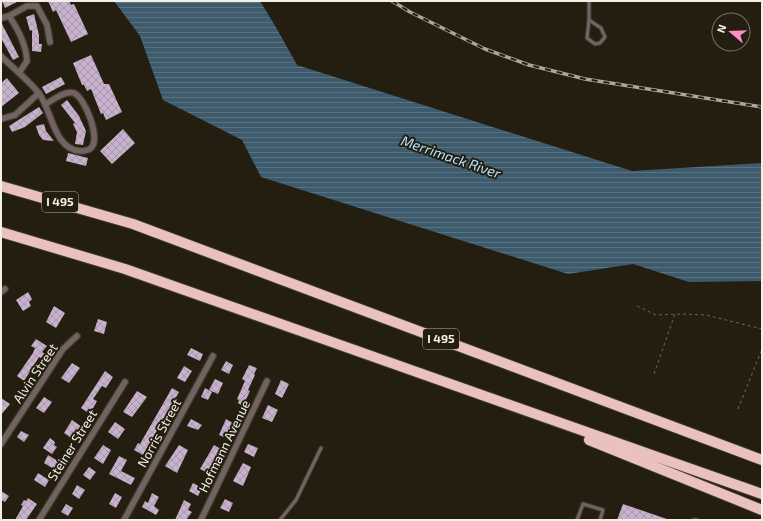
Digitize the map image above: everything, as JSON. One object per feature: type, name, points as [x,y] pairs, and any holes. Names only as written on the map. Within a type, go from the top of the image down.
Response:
[{"type":"highway","name":"I 495","points":[[1,186],[133,224],[762,460]]},
{"type":"highway","points":[[1,232],[125,269],[762,494]]},
{"type":"highway","points":[[532,414],[613,451],[762,510]]},
{"type":"street","points":[[1,18],[9,16],[27,6],[37,6],[46,25],[50,42]]},
{"type":"street","points":[[9,16],[15,24],[26,54],[27,61],[19,73]]},
{"type":"street","points":[[1,56],[38,93],[46,104],[58,135],[69,148],[84,151],[91,148],[94,142],[92,122],[78,97],[74,93],[68,93],[46,104]]},
{"type":"street","points":[[1,119],[15,115],[38,93]]},
{"type":"street","name":"Alvin Street","points":[[1,444],[64,349],[77,336]]},
{"type":"street","name":"Norris Street","points":[[124,520],[213,356]]},
{"type":"street","name":"Hofmann Avenue","points":[[201,520],[267,381]]},
{"type":"street","name":"Steiner Street","points":[[38,520],[125,382]]},
{"type":"lane","points":[[589,1],[590,20],[587,38],[595,44],[600,43],[605,37],[603,30],[590,20]]},
{"type":"lane","points":[[280,520],[296,500],[321,448]]},
{"type":"lane","points":[[578,520],[583,504],[603,510],[600,520]]},
{"type":"path","points":[[637,306],[656,315],[706,315],[762,329]]},
{"type":"path","points":[[654,374],[675,314]]},
{"type":"path","points":[[738,409],[762,349]]},
{"type":"water","name":"Merrimack River","points":[[114,1],[260,1],[297,65],[632,171],[762,163],[762,281],[689,282],[633,264],[568,274],[261,177],[242,140],[163,100],[140,36]]},
{"type":"building","points":[[2,1],[19,1],[5,8]]},
{"type":"building","points":[[48,1],[69,1],[71,5],[74,4],[88,34],[71,42],[56,10],[53,12]]},
{"type":"building","points":[[34,14],[39,35],[39,44],[42,44],[41,52],[32,51],[32,30],[30,31],[26,17]]},
{"type":"building","points":[[1,22],[19,57],[13,60],[1,38]]},
{"type":"building","points":[[91,55],[104,84],[109,84],[122,112],[106,120],[103,113],[101,114],[91,89],[87,91],[84,85],[82,85],[73,63]]},
{"type":"building","points":[[61,77],[65,84],[46,94],[42,87]]},
{"type":"building","points":[[7,78],[19,93],[1,107],[1,83]]},
{"type":"building","points":[[67,100],[79,116],[86,131],[83,145],[75,144],[77,132],[73,124],[75,123],[61,105]]},
{"type":"building","points":[[39,107],[43,113],[25,127],[12,132],[9,126]]},
{"type":"building","points":[[44,124],[46,131],[54,141],[43,140],[39,135],[36,126]]},
{"type":"building","points":[[123,129],[135,143],[112,164],[100,151]]},
{"type":"building","points":[[68,153],[88,158],[86,166],[66,161]]},
{"type":"building","points":[[28,292],[32,299],[29,302],[31,306],[23,311],[16,300]]},
{"type":"building","points":[[54,306],[65,313],[56,328],[46,322]]},
{"type":"building","points":[[98,319],[107,322],[104,334],[94,331]]},
{"type":"building","points":[[36,339],[47,346],[42,352],[45,354],[41,358],[39,357],[24,381],[17,376],[33,353],[35,348],[31,346]]},
{"type":"building","points":[[191,348],[203,354],[200,361],[187,355]]},
{"type":"building","points":[[226,361],[233,365],[229,374],[221,370]]},
{"type":"building","points":[[72,363],[80,368],[69,383],[61,378]]},
{"type":"building","points":[[249,365],[257,368],[248,390],[250,391],[243,406],[238,403],[239,400],[237,399],[245,381],[242,379]]},
{"type":"building","points":[[184,366],[192,371],[185,382],[177,378]]},
{"type":"building","points":[[105,371],[113,377],[106,388],[102,386],[93,399],[97,401],[90,414],[81,408]]},
{"type":"building","points":[[215,379],[223,383],[218,394],[209,390]]},
{"type":"building","points":[[281,380],[289,384],[282,398],[275,394]]},
{"type":"building","points":[[172,388],[179,392],[143,455],[134,450],[138,443],[140,444]]},
{"type":"building","points":[[205,388],[212,392],[208,400],[201,397]]},
{"type":"building","points":[[137,391],[147,397],[132,417],[123,412]]},
{"type":"building","points":[[44,397],[52,402],[44,413],[36,408]]},
{"type":"building","points":[[1,398],[10,404],[1,415]]},
{"type":"building","points":[[268,405],[278,410],[272,422],[262,418]]},
{"type":"building","points":[[191,419],[202,425],[198,430],[187,426]]},
{"type":"building","points":[[226,419],[233,423],[228,435],[226,434],[224,437],[219,435]]},
{"type":"building","points":[[72,420],[82,427],[74,440],[64,433]]},
{"type":"building","points":[[115,422],[125,429],[118,439],[108,432]]},
{"type":"building","points":[[21,431],[29,435],[24,442],[17,437]]},
{"type":"building","points":[[50,438],[55,442],[54,445],[57,447],[52,454],[43,448]]},
{"type":"building","points":[[248,444],[258,448],[254,457],[244,452]]},
{"type":"building","points":[[103,445],[111,450],[103,464],[94,458]]},
{"type":"building","points":[[179,445],[188,450],[177,473],[165,466]]},
{"type":"building","points":[[214,445],[221,449],[208,473],[200,469]]},
{"type":"building","points":[[48,455],[61,463],[57,471],[44,463]]},
{"type":"building","points":[[119,456],[127,460],[121,471],[135,478],[131,485],[109,474]]},
{"type":"building","points":[[243,463],[251,467],[243,486],[233,481]]},
{"type":"building","points":[[89,467],[96,472],[90,480],[83,475]]},
{"type":"building","points":[[38,473],[49,480],[45,487],[34,480]]},
{"type":"building","points":[[193,483],[202,488],[198,496],[189,491]]},
{"type":"building","points":[[77,485],[85,490],[79,499],[72,494]]},
{"type":"building","points":[[1,491],[9,496],[5,502],[1,500]]},
{"type":"building","points":[[115,493],[122,497],[116,508],[109,504]]},
{"type":"building","points":[[152,493],[159,497],[154,506],[159,510],[156,515],[142,507],[145,501],[148,503]]},
{"type":"building","points":[[28,498],[37,504],[26,520],[15,520],[23,506],[21,505],[24,500],[26,501]]},
{"type":"building","points":[[225,499],[233,503],[229,512],[220,508]]},
{"type":"building","points":[[184,500],[191,504],[188,510],[192,512],[186,520],[175,520]]},
{"type":"building","points":[[66,504],[73,508],[68,516],[61,512]]},
{"type":"building","points":[[623,504],[667,519],[667,520],[617,520]]},
{"type":"railway","points":[[392,1],[410,12],[485,49],[529,65],[585,79],[762,107]]}]
